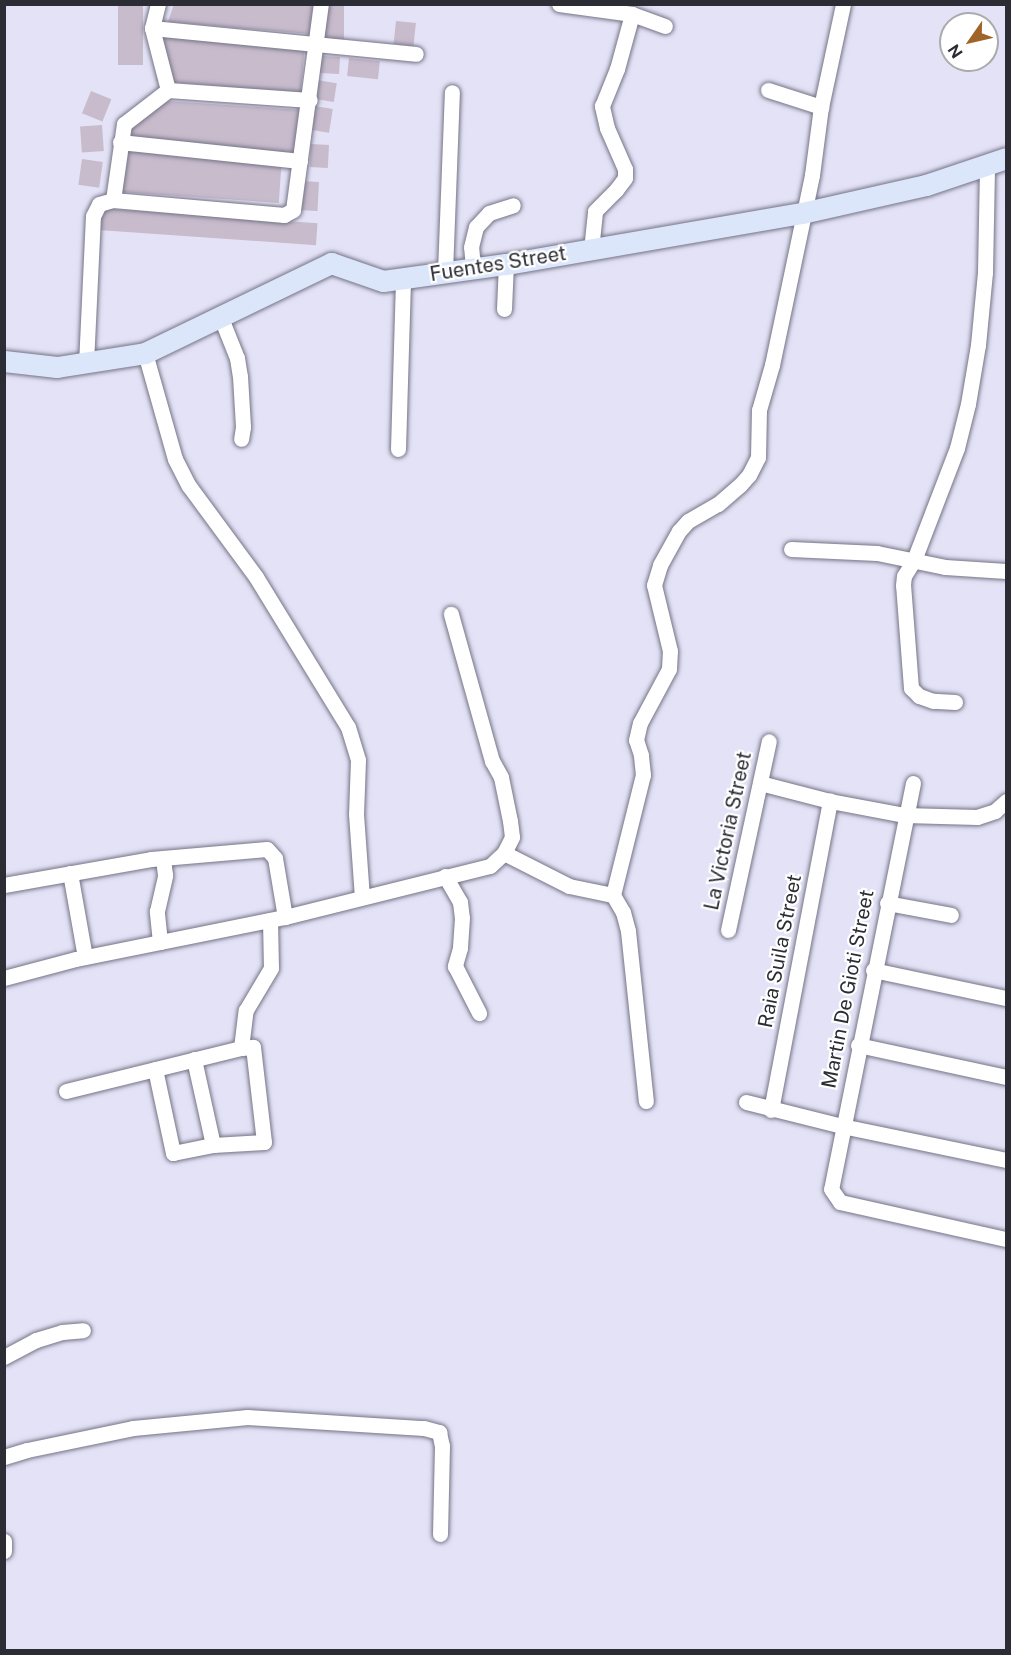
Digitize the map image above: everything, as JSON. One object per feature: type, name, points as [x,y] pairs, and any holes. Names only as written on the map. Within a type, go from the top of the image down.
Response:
[{"type":"street","points":[[158,4],[152,28],[168,90]]},
{"type":"street","points":[[86,364],[93,216],[99,204],[113,200],[284,215],[293,210],[310,100],[321,4]]},
{"type":"street","points":[[559,4],[632,14],[665,26]]},
{"type":"street","points":[[612,895],[643,775],[641,755],[636,740],[640,723],[669,669],[670,651],[654,585],[660,565],[679,531],[688,521],[718,504],[740,485],[749,475],[758,457],[759,410],[772,365],[802,213],[812,175],[821,107],[843,4]]},
{"type":"street","points":[[591,250],[595,211],[625,178],[625,169],[607,128],[602,106],[620,60],[632,14]]},
{"type":"street","points":[[152,28],[416,54]]},
{"type":"street","points":[[113,200],[124,124],[168,90],[310,100]]},
{"type":"street","points":[[768,90],[821,107]]},
{"type":"street","points":[[445,272],[452,92]]},
{"type":"street","points":[[120,142],[300,161]]},
{"type":"street","name":"Fuentes Street","points":[[4,361],[57,367],[146,353],[331,263],[383,281],[506,264],[802,213],[926,185],[1006,158]]},
{"type":"street","points":[[955,702],[933,701],[919,696],[909,683],[910,661],[903,585],[904,576],[914,560],[957,448],[968,404],[978,345],[985,272],[987,166]]},
{"type":"street","points":[[473,268],[471,248],[476,227],[489,213],[513,205]]},
{"type":"street","points":[[504,309],[506,264]]},
{"type":"street","points":[[398,449],[403,279]]},
{"type":"street","points":[[221,318],[237,358],[240,376],[243,427],[241,439]]},
{"type":"street","points":[[146,353],[175,459],[189,486],[256,577],[351,736],[358,760],[356,814],[362,897]]},
{"type":"street","points":[[791,549],[878,553],[945,567],[1006,571]]},
{"type":"street","points":[[4,978],[85,957],[277,918],[490,866],[504,853],[512,837],[501,777],[492,761],[451,614]]},
{"type":"street","name":"La Victoria Street","points":[[728,930],[769,741]]},
{"type":"street","points":[[760,783],[830,801],[904,815],[977,817],[994,811],[1006,801]]},
{"type":"street","name":"Martin De Gioti Street","points":[[913,783],[904,815],[831,1189],[840,1202],[1006,1239]]},
{"type":"street","name":"Raia Suila Street","points":[[771,1110],[830,801]]},
{"type":"street","points":[[4,885],[163,858],[267,849],[275,858],[277,918],[271,968],[246,1010],[241,1048]]},
{"type":"street","points":[[504,853],[569,886],[612,895],[623,912],[628,931],[646,1101]]},
{"type":"street","points":[[160,942],[158,911],[165,875],[163,858]]},
{"type":"street","points":[[70,873],[85,957]]},
{"type":"street","points":[[445,876],[460,902],[462,918],[460,948],[455,966],[479,1013]]},
{"type":"street","points":[[887,903],[951,915]]},
{"type":"street","points":[[873,970],[1006,999]]},
{"type":"street","points":[[858,1045],[1006,1077]]},
{"type":"street","points":[[66,1091],[194,1059],[253,1047],[264,1142],[213,1144],[173,1153],[155,1069]]},
{"type":"street","points":[[194,1059],[213,1144]]},
{"type":"street","points":[[746,1102],[842,1126],[1006,1160]]},
{"type":"street","points":[[4,1357],[36,1340],[62,1332],[83,1330]]},
{"type":"street","points":[[4,1457],[133,1428],[247,1417],[424,1428],[439,1432],[442,1446],[440,1534]]},
{"type":"street","points":[[4,1541],[4,1551]]},
{"type":"building","points":[[118,4],[143,4],[143,65],[118,65]]},
{"type":"building","points":[[174,4],[313,4],[311,34],[168,22]]},
{"type":"building","points":[[324,4],[344,4],[344,40],[324,40]]},
{"type":"building","points":[[396,21],[416,23],[413,46],[394,44]]},
{"type":"building","points":[[160,37],[304,50],[301,93],[156,81]]},
{"type":"building","points":[[321,56],[340,57],[339,74],[320,73]]},
{"type":"building","points":[[349,58],[380,61],[378,79],[347,76]]},
{"type":"building","points":[[317,80],[337,83],[334,102],[314,99]]},
{"type":"building","points":[[91,91],[111,99],[102,121],[82,113]]},
{"type":"building","points":[[166,101],[301,110],[298,153],[131,141],[132,123]]},
{"type":"building","points":[[314,106],[333,109],[329,133],[310,130]]},
{"type":"building","points":[[102,125],[104,151],[82,152],[80,127]]},
{"type":"building","points":[[311,144],[329,145],[328,168],[310,167]]},
{"type":"building","points":[[124,151],[282,162],[279,203],[121,192]]},
{"type":"building","points":[[82,159],[103,162],[99,188],[78,185]]},
{"type":"building","points":[[300,181],[319,182],[317,211],[298,210]]},
{"type":"building","points":[[100,208],[317,223],[316,245],[98,230]]}]
